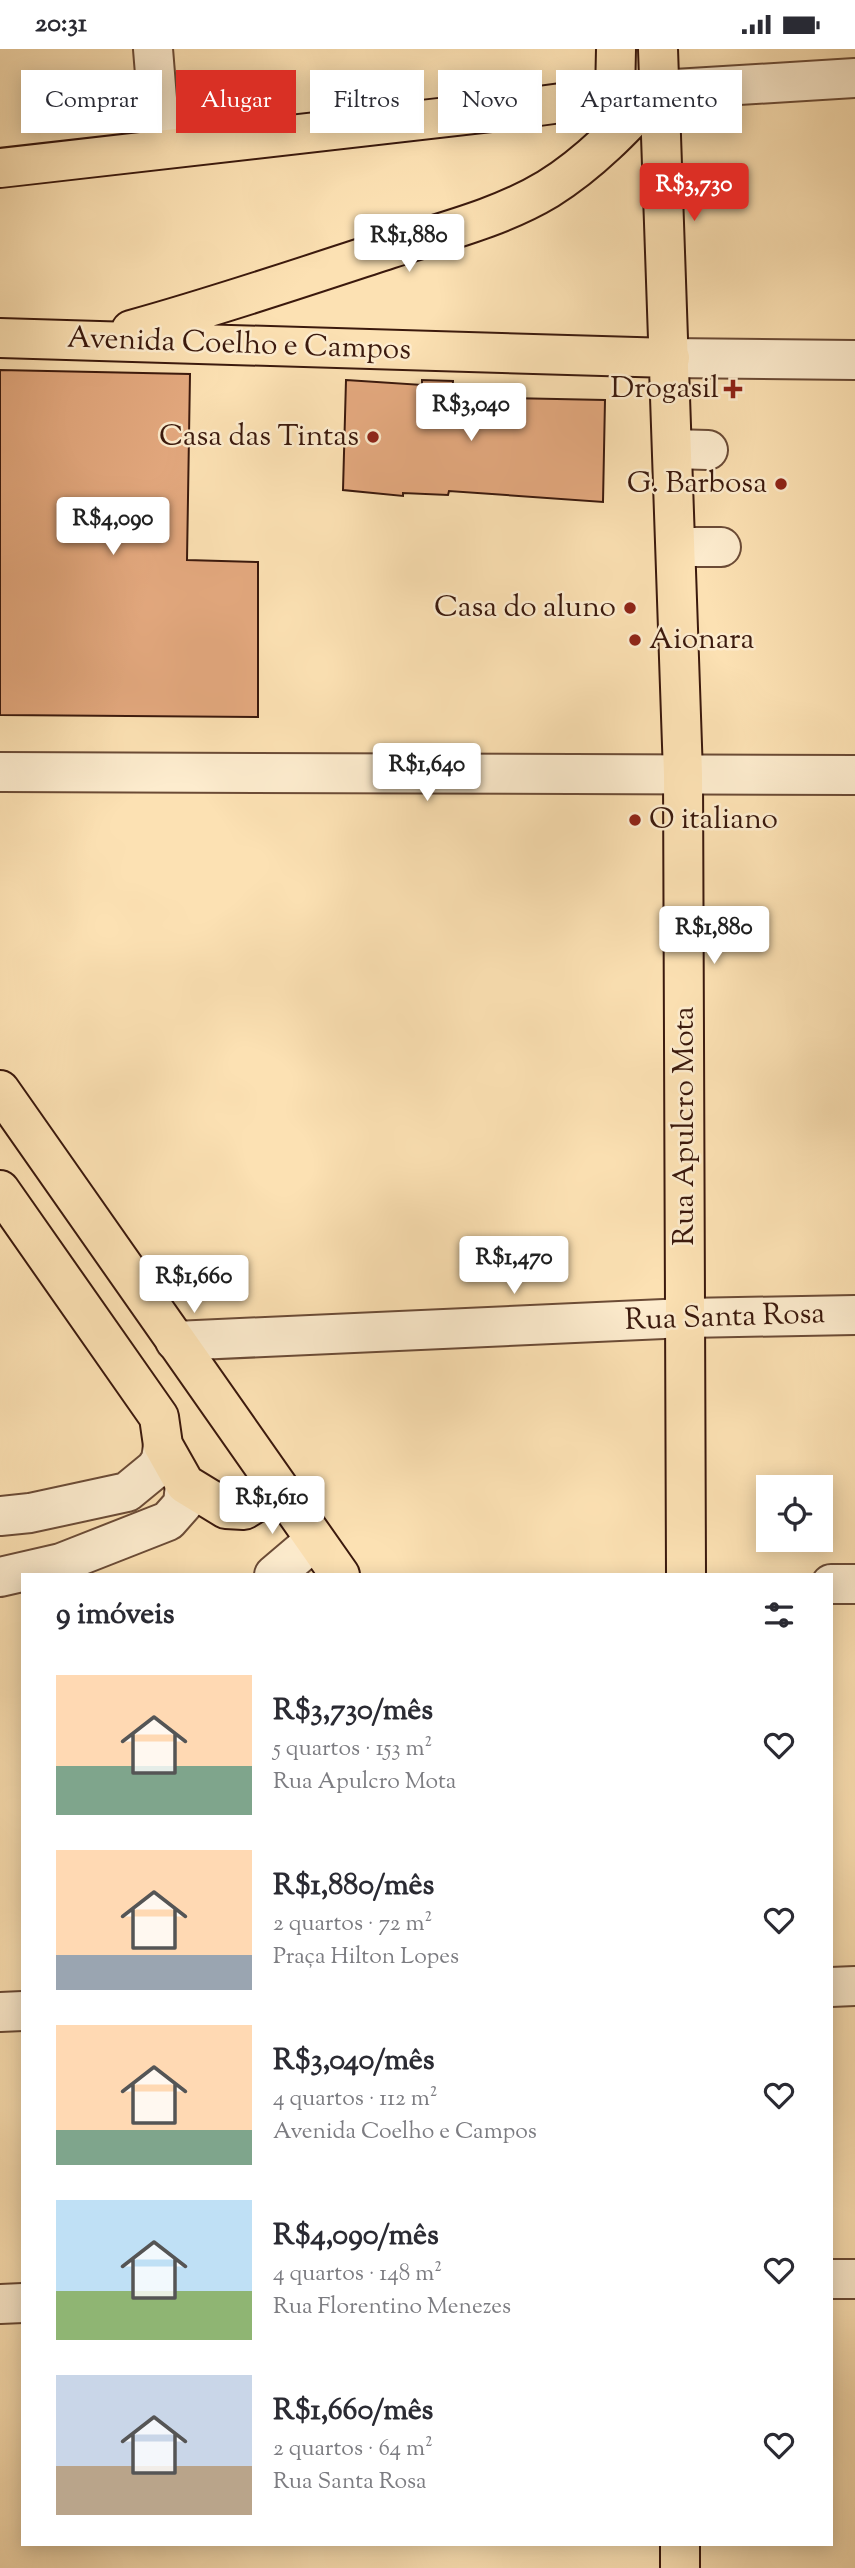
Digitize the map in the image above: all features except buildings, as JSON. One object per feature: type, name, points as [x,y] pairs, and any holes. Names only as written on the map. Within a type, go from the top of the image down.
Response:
[{"type":"main road","points":[[616,49],[616,70]]},
{"type":"main road","name":"Rua Apulcro Mota","points":[[659,49],[659,70]]},
{"type":"main road","points":[[0,168],[556,103]]},
{"type":"main road","points":[[93,341],[210,308],[447,230],[524,201],[550,187],[604,147],[618,133]]},
{"type":"main road","name":"Rua Apulcro Mota","points":[[661,133],[670,358],[690,449],[676,547],[683,774],[686,1573]]},
{"type":"main road","name":"Avenida Coelho e Campos","points":[[0,338],[670,358]]},
{"type":"main road","points":[[0,1090],[338,1573]]},
{"type":"main road","points":[[0,1191],[159,1417],[163,1445],[185,1484],[226,1509],[244,1510],[278,1489]]},
{"type":"main road","points":[[680,2546],[680,2568]]},
{"type":"street","points":[[153,49],[161,148]]},
{"type":"street","points":[[742,85],[855,78]]},
{"type":"street","name":"Avenida Coelho e Campos","points":[[670,358],[855,360]]},
{"type":"street","points":[[676,547],[721,547]]},
{"type":"street","points":[[0,772],[855,775]]},
{"type":"street","name":"Rua Santa Rosa","points":[[175,1341],[686,1318],[855,1315]]},
{"type":"street","points":[[0,1516],[30,1513],[127,1492],[155,1469],[163,1445]]},
{"type":"street","points":[[0,1577],[61,1563],[168,1521],[183,1504],[185,1484]]},
{"type":"street","points":[[276,1573],[314,1541]]},
{"type":"street","points":[[833,1584],[855,1584]]},
{"type":"street","points":[[833,1987],[855,1986]]},
{"type":"street","points":[[0,2012],[21,2011]]},
{"type":"street","points":[[833,2279],[855,2279]]},
{"type":"street","points":[[0,2304],[21,2303]]},
{"type":"place","name":"Drogasil","points":[[733,389]]},
{"type":"place","name":"Casa das Tintas","points":[[373,437]]},
{"type":"place","name":"G. Barbosa","points":[[781,484]]},
{"type":"place","name":"Casa do aluno","points":[[630,608]]},
{"type":"place","name":"Aionara","points":[[635,640]]},
{"type":"place","name":"O italiano","points":[[635,820]]}]
